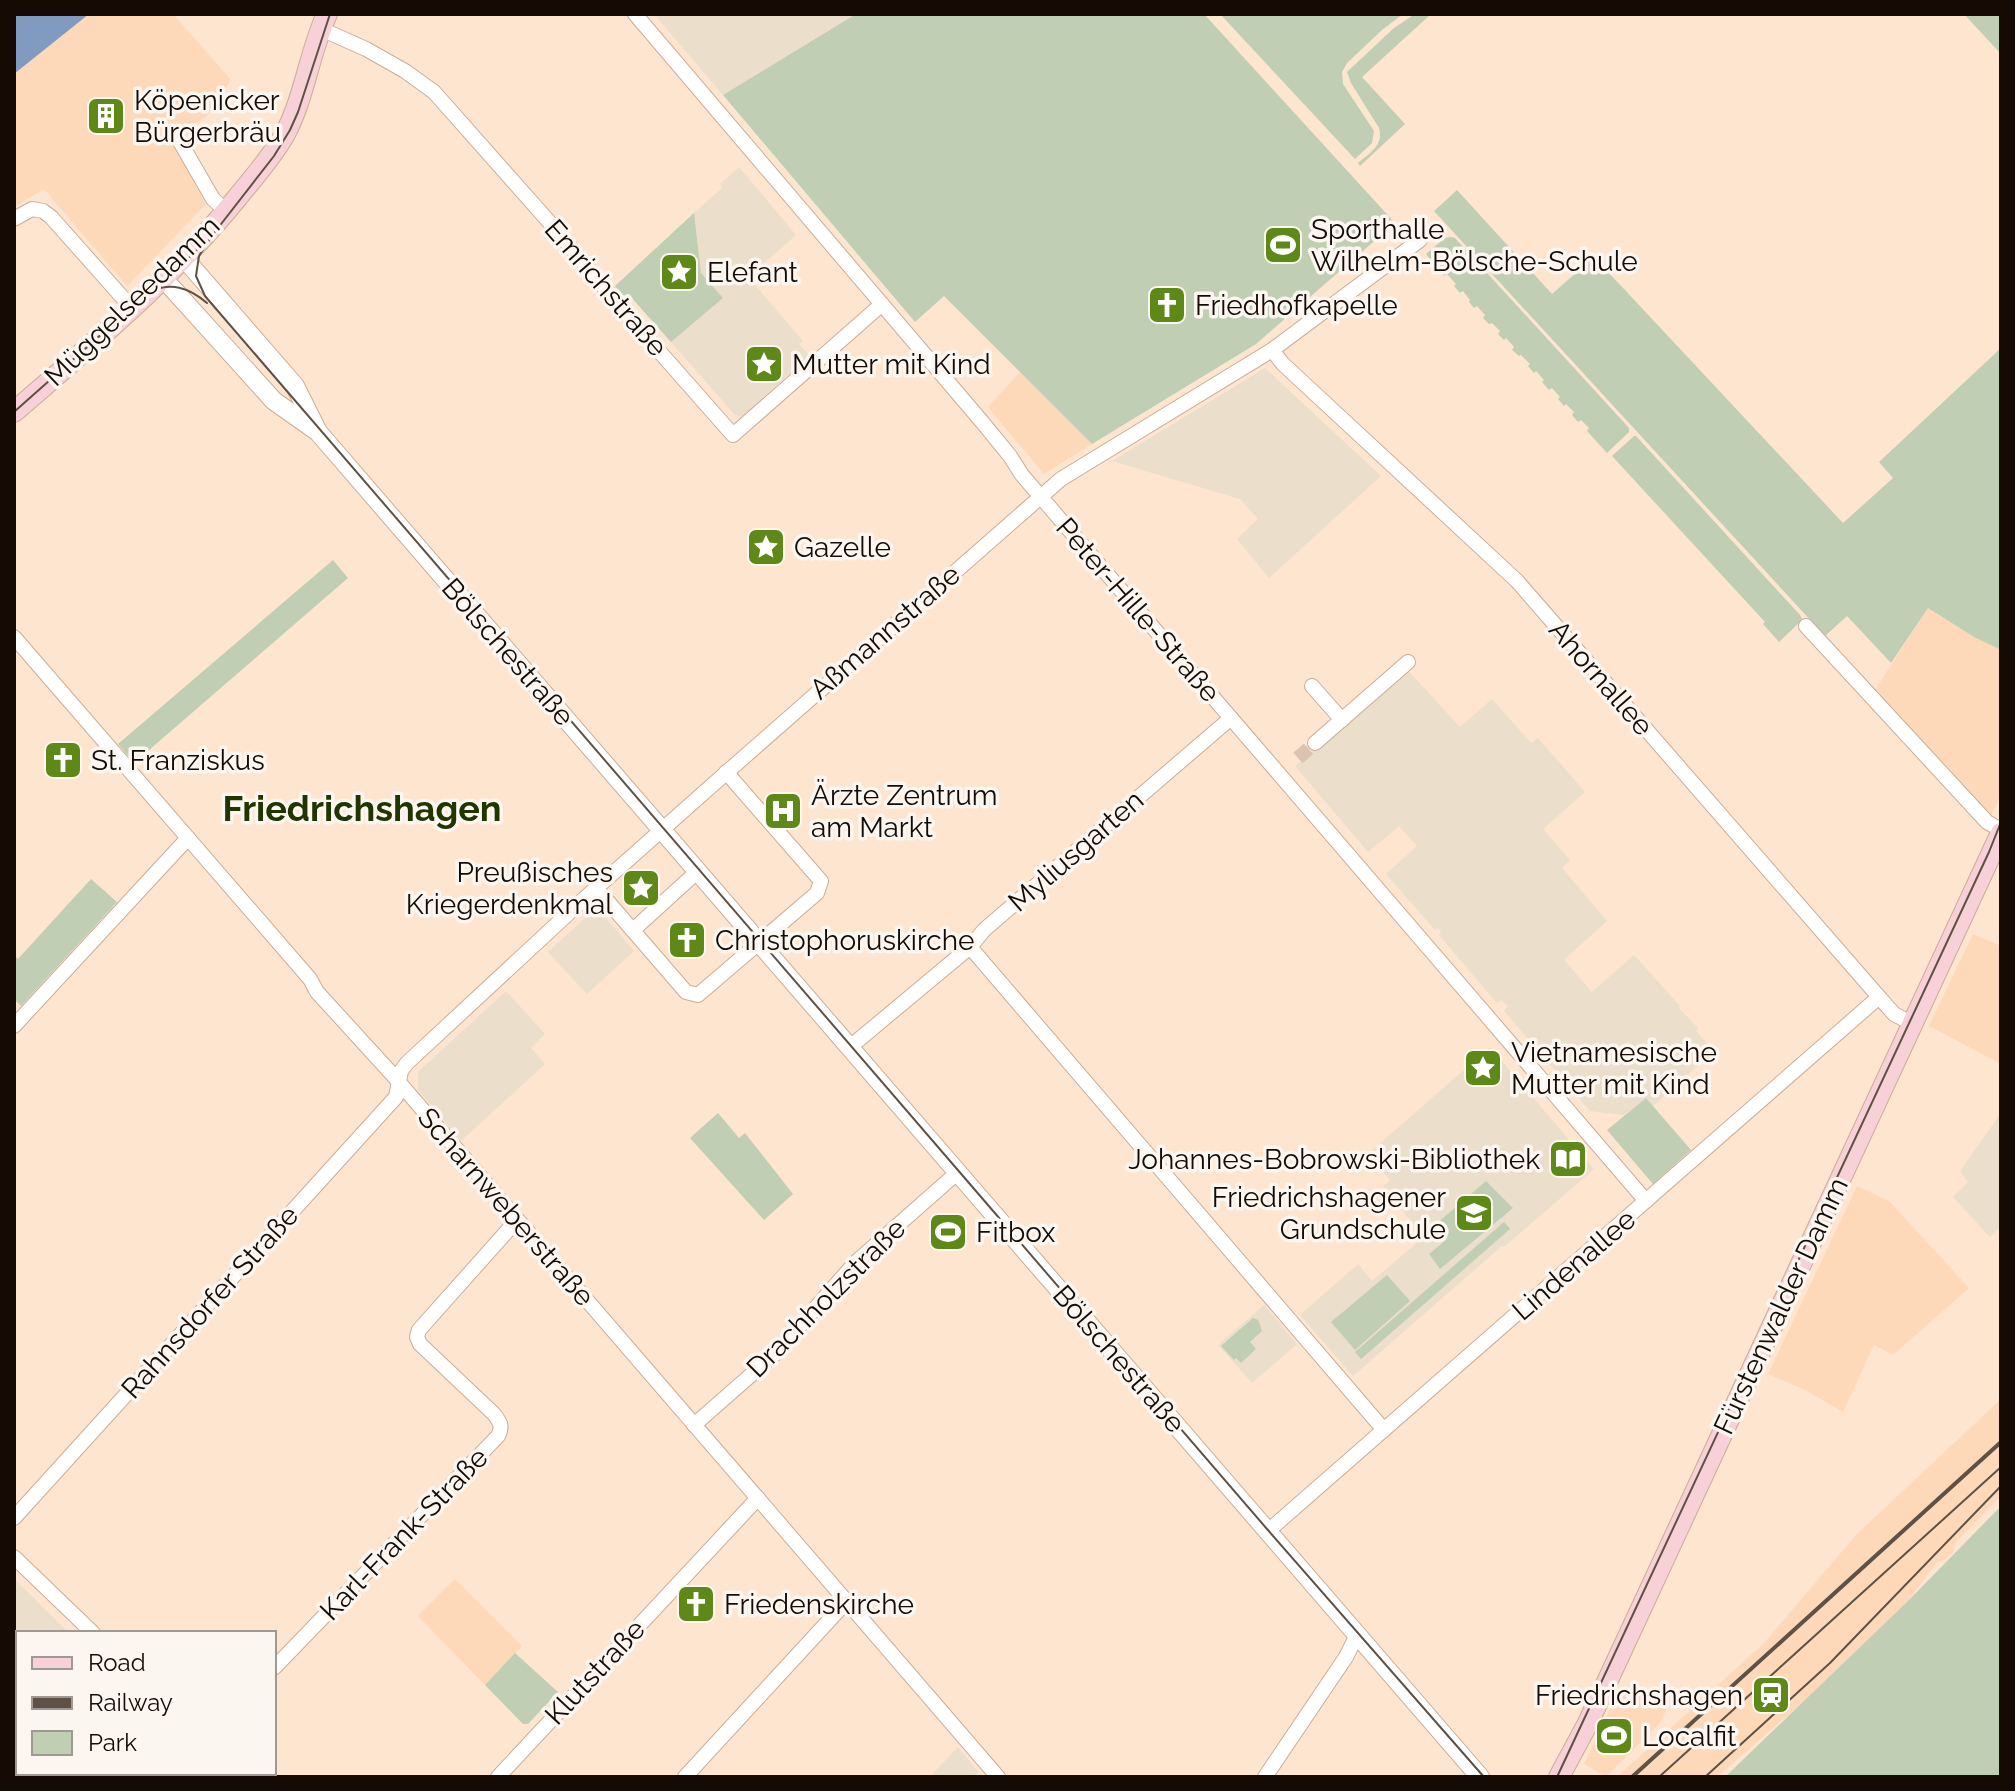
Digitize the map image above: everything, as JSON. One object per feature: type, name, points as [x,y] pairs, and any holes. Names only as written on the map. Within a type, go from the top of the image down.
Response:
[{"type":"main road","name":"Müggelseedamm","points":[[14,412],[163,278],[227,212],[284,135],[299,103],[324,22]]},
{"type":"main road","name":"Fürstenwalder Damm","points":[[1559,1777],[1588,1723],[1999,841]]},
{"type":"street","name":"Peter-Hille-Straße","points":[[635,14],[992,434],[1022,475],[1646,1201]]},
{"type":"street","name":"Emrichstraße","points":[[324,22],[434,92],[733,435],[881,305]]},
{"type":"street","points":[[179,140],[213,199],[227,212]]},
{"type":"street","points":[[14,219],[32,209],[43,211],[51,217],[131,307]]},
{"type":"street","name":"Aßmannstraße","points":[[398,1082],[407,1063],[597,889],[1041,495],[1097,456],[1272,350],[1420,240]]},
{"type":"street","name":"Bölschestraße","points":[[184,258],[295,386],[318,432]]},
{"type":"street","name":"Bölschestraße","points":[[163,278],[274,401],[318,432],[1480,1777]]},
{"type":"street","name":"Ahornallee","points":[[1272,350],[1280,361],[1517,581],[1894,1014],[1913,1024]]},
{"type":"street","points":[[1806,626],[1990,826],[1999,841]]},
{"type":"street","name":"Scharnweberstraße","points":[[14,638],[998,1777]]},
{"type":"street","points":[[1315,743],[1408,662]]},
{"type":"street","points":[[1312,686],[1342,720]]},
{"type":"street","name":"Myliusgarten","points":[[850,1047],[970,947],[984,930],[1231,718]]},
{"type":"street","points":[[597,889],[686,992],[698,995],[817,893],[821,881],[726,772]]},
{"type":"street","points":[[14,1026],[188,838]]},
{"type":"street","points":[[633,930],[698,871]]},
{"type":"street","points":[[970,947],[1384,1430]]},
{"type":"street","name":"Lindenallee","points":[[1268,1531],[1879,997]]},
{"type":"street","name":"Rahnsdorfer Straße","points":[[14,1518],[396,1097],[398,1082]]},
{"type":"street","name":"Drachholzstraße","points":[[694,1425],[760,1368],[855,1263],[958,1172]]},
{"type":"street","name":"Karl-Frank-Straße","points":[[276,1666],[490,1447],[501,1431],[501,1423],[494,1414],[420,1344],[417,1337],[419,1330],[517,1220]]},
{"type":"street","name":"Klutstraße","points":[[498,1777],[758,1498]]},
{"type":"street","points":[[14,1557],[91,1631]]},
{"type":"street","points":[[685,1777],[847,1601]]},
{"type":"street","points":[[1265,1777],[1346,1657],[1357,1635]]},
{"type":"shaded area","points":[[89,14],[173,14],[231,80],[207,116],[170,139],[206,204],[127,286],[44,189],[14,207],[14,74]]},
{"type":"shaded area","points":[[654,14],[856,14],[723,95]]},
{"type":"shaded area","points":[[739,167],[796,235],[748,277],[803,341],[799,344],[810,356],[741,417],[734,414],[671,342],[723,298],[701,273],[694,213],[722,188],[720,184]]},
{"type":"shaded area","points":[[1265,368],[1381,476],[1269,578],[1237,539],[1258,519],[1240,499],[1112,461]]},
{"type":"shaded area","points":[[1020,372],[1092,444],[1044,474],[988,407]]},
{"type":"shaded area","points":[[1928,608],[2001,650],[2001,794],[1991,816],[1875,690]]},
{"type":"shaded area","points":[[1401,663],[1460,727],[1492,699],[1531,743],[1538,738],[1585,792],[1543,829],[1570,860],[1562,868],[1607,921],[1564,960],[1592,992],[1634,955],[1680,1006],[1714,1051],[1653,1106],[1646,1099],[1624,1115],[1590,1111],[1504,1011],[1508,1006],[1502,1000],[1497,1003],[1439,935],[1441,931],[1438,928],[1435,930],[1386,874],[1417,846],[1399,826],[1368,852],[1295,766]]},
{"type":"shaded area","points":[[595,909],[634,951],[587,994],[548,952]]},
{"type":"shaded area","points":[[1973,934],[2001,946],[2001,1064],[1929,1026]]},
{"type":"shaded area","points":[[506,991],[545,1034],[531,1048],[545,1064],[461,1141],[418,1090],[418,1072]]},
{"type":"shaded area","name":"Friedrichshagener Grundschule","points":[[1490,1047],[1594,1169],[1353,1376],[1300,1315],[1358,1264],[1372,1281],[1424,1237],[1383,1187],[1390,1180],[1368,1154]]},
{"type":"shaded area","points":[[2001,1113],[2001,1226],[1990,1237],[1953,1197],[1968,1182],[1960,1171]]},
{"type":"shaded area","points":[[1857,1186],[1889,1201],[1969,1288],[1893,1355],[1874,1345],[1843,1412],[1805,1390],[1768,1374]]},
{"type":"shaded area","points":[[1264,1305],[1297,1344],[1252,1383],[1218,1345]]},
{"type":"shaded area","points":[[2001,1399],[2001,1496],[1955,1543],[1953,1553],[1937,1562],[1909,1600],[1810,1696],[1717,1777],[1617,1777],[1764,1643],[1856,1535]]},
{"type":"shaded area","points":[[14,1579],[67,1631],[16,1631],[16,1775],[218,1777],[14,1777]]},
{"type":"shaded area","points":[[455,1579],[522,1646],[485,1685],[418,1616]]},
{"type":"shaded area","points":[[1621,1687],[1667,1708],[1660,1723],[1606,1777],[1584,1764]]},
{"type":"shaded area","points":[[958,1747],[978,1772],[973,1777],[930,1777]]},
{"type":"green space","points":[[856,14],[1204,14],[1395,223],[1256,344],[1092,444],[944,296],[915,322],[723,95]]},
{"type":"green space","points":[[1220,14],[1403,14],[1347,63],[1342,72],[1343,84],[1374,131],[1372,143],[1355,159]]},
{"type":"green space","points":[[1415,14],[1431,14],[1362,77],[1405,124],[1360,166],[1358,163],[1378,144],[1380,134],[1347,72],[1394,28]]},
{"type":"green space","points":[[1964,14],[2001,14],[2001,54]]},
{"type":"green space","points":[[1457,190],[1552,294],[1594,257],[1843,523],[1893,478],[1879,462],[2001,348],[2001,650],[1928,608],[1891,663],[1847,616],[1825,636],[1434,211]]},
{"type":"green space","points":[[694,213],[701,273],[723,298],[671,342],[630,296],[622,295],[615,286]]},
{"type":"green space","points":[[1451,237],[1629,428],[1629,432],[1607,453],[1587,431],[1589,428],[1581,420],[1578,422],[1572,415],[1574,412],[1566,404],[1564,406],[1552,388],[1549,390],[1542,382],[1544,380],[1528,366],[1530,364],[1512,350],[1514,347],[1498,334],[1500,331],[1483,318],[1485,315],[1477,306],[1474,308],[1463,291],[1460,293],[1454,286],[1456,284],[1447,274],[1444,276],[1426,254],[1445,238]]},
{"type":"green space","points":[[1634,436],[1800,615],[1800,622],[1779,642],[1763,624],[1765,622],[1612,456]]},
{"type":"green space","points":[[333,560],[348,578],[134,763],[118,744]]},
{"type":"green space","points":[[91,879],[117,902],[21,1006],[14,999],[14,955],[18,959]]},
{"type":"green space","points":[[1646,1098],[1691,1150],[1653,1184],[1607,1130]]},
{"type":"green space","points":[[718,1113],[739,1138],[745,1133],[793,1194],[764,1220],[690,1138]]},
{"type":"green space","points":[[1486,1181],[1513,1208],[1440,1269],[1429,1254],[1446,1240],[1435,1225]]},
{"type":"green space","points":[[1504,1222],[1510,1229],[1361,1359],[1355,1352]]},
{"type":"green space","points":[[1387,1275],[1410,1301],[1355,1350],[1331,1322]]},
{"type":"green space","points":[[1253,1318],[1258,1320],[1262,1331],[1250,1342],[1256,1349],[1241,1363],[1221,1346]]},
{"type":"green space","points":[[2001,1506],[2001,1777],[1725,1777],[1909,1600]]},
{"type":"green space","points":[[515,1653],[558,1692],[528,1724],[523,1724],[485,1685]]},
{"type":"water","points":[[14,14],[89,14],[14,74]]},
{"type":"tunnel","points":[[1298,758],[1315,743]]},
{"type":"tram line","points":[[330,14],[290,130],[199,256],[196,276],[205,296],[1484,1777]]},
{"type":"tram line","points":[[156,290],[199,248]]},
{"type":"tram line","points":[[14,412],[149,292],[165,287],[179,288],[207,303]]},
{"type":"tram line","points":[[1557,1777],[2001,822]]},
{"type":"tram line","points":[[1659,1777],[2001,1467]]},
{"type":"tram line","points":[[1705,1777],[1830,1663],[2001,1486]]},
{"type":"railway","points":[[1632,1777],[2001,1442]]},
{"type":"place","name":"Köpenicker Bürgerbräu","points":[[106,116]]},
{"type":"place","name":"Sporthalle Wilhelm-Bölsche-Schule","points":[[1283,245]]},
{"type":"place","name":"Elefant","points":[[679,272]]},
{"type":"place","name":"Friedhofkapelle","points":[[1167,305]]},
{"type":"place","name":"Mutter mit Kind","points":[[764,364]]},
{"type":"place","name":"Gazelle","points":[[766,547]]},
{"type":"place","name":"St. Franziskus","points":[[63,760]]},
{"type":"place","name":"Ärzte Zentrum am Markt","points":[[783,811]]},
{"type":"place","name":"Preußisches Kriegerdenkmal","points":[[641,888]]},
{"type":"place","name":"Christophoruskirche","points":[[687,940]]},
{"type":"place","name":"Vietnamesische Mutter mit Kind","points":[[1483,1068]]},
{"type":"place","name":"Johannes-Bobrowski-Bibliothek","points":[[1568,1159]]},
{"type":"place","name":"Friedrichshagener Grundschule","points":[[1474,1213]]},
{"type":"place","name":"Fitbox","points":[[948,1232]]},
{"type":"place","name":"Friedenskirche","points":[[696,1604]]},
{"type":"place","name":"Friedrichshagen","points":[[1771,1695]]},
{"type":"place","name":"Localfit","points":[[1614,1736]]},
{"type":"district","name":"Friedrichshagen","points":[[362,808]]}]
